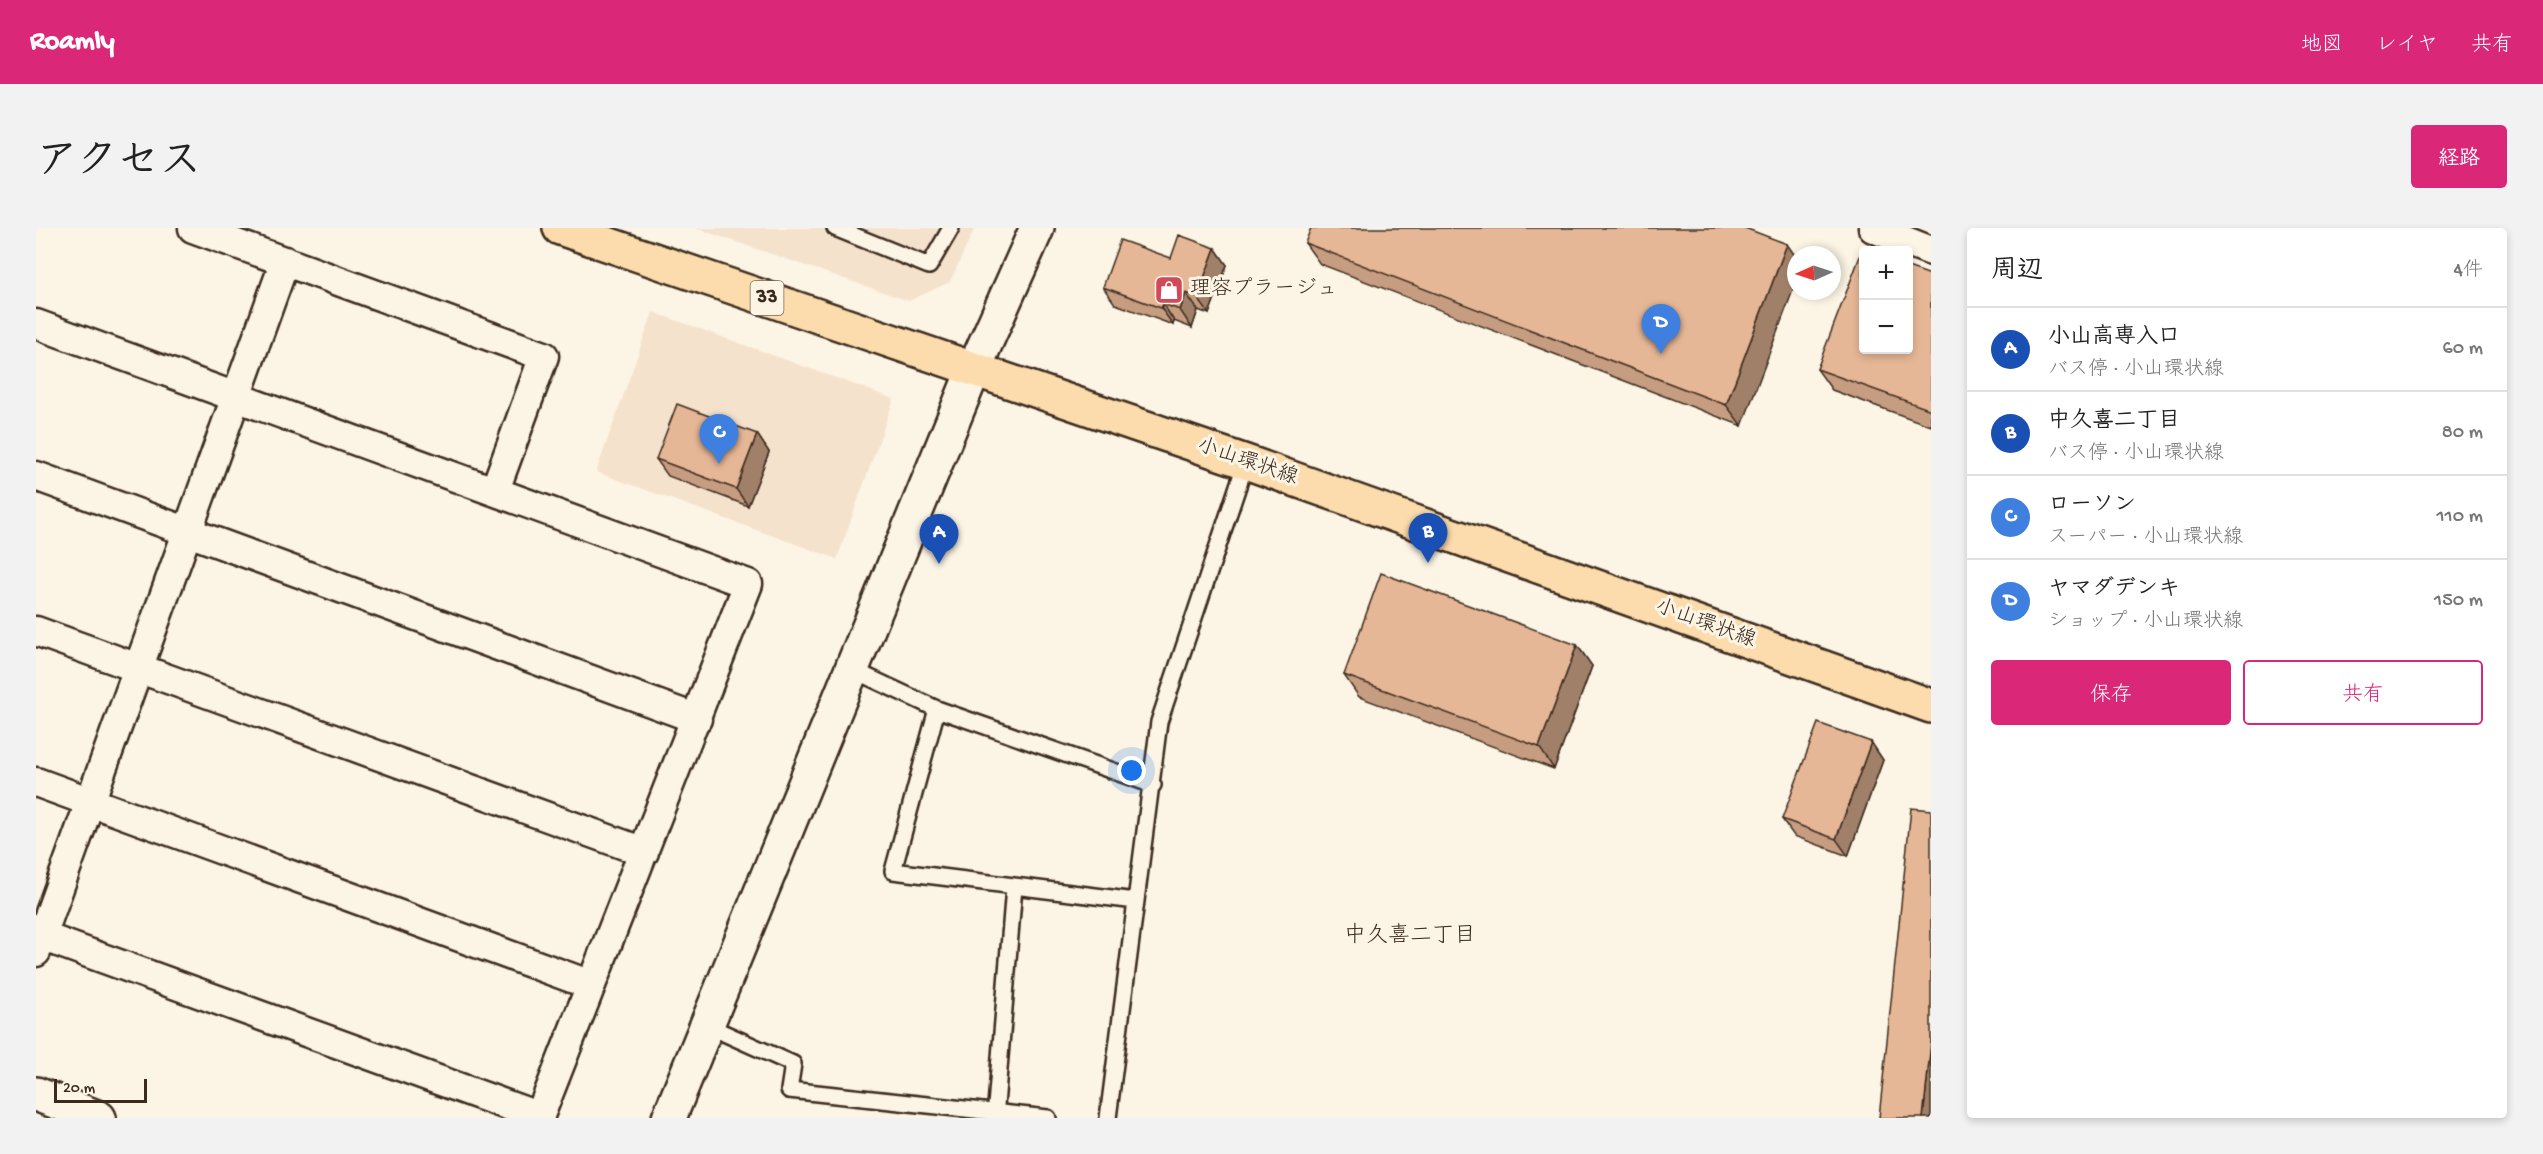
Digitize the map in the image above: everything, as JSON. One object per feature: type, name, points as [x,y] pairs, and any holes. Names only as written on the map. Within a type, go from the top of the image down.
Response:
[{"type":"main road","name":"小山環状線","points":[[560,228],[1246,462],[1931,706]]},
{"type":"street","points":[[193,228],[544,356],[495,490]]},
{"type":"street","points":[[669,1118],[974,369],[1037,228]]},
{"type":"street","points":[[1873,228],[1931,251]]},
{"type":"street","points":[[36,324],[237,396],[495,490],[748,584],[697,719],[539,1117],[38,940],[139,668],[237,396],[285,261]]},
{"type":"street","points":[[36,476],[697,719]]},
{"type":"street","points":[[36,631],[644,852]]},
{"type":"street","points":[[36,782],[591,985]]},
{"type":"street","points":[[36,1094],[99,1118]]},
{"type":"lane","points":[[835,228],[929,266],[951,228]]},
{"type":"lane","points":[[1108,1118],[1153,785],[1159,722],[1246,462]]},
{"type":"lane","points":[[851,669],[937,709],[1153,785]]},
{"type":"lane","points":[[937,709],[893,871],[1136,901]]},
{"type":"lane","points":[[995,1115],[1014,887]]},
{"type":"lane","points":[[706,1025],[793,1064],[789,1090],[995,1115],[1048,1118]]},
{"type":"shaded area","points":[[695,228],[975,228],[950,282],[909,301]]},
{"type":"shaded area","points":[[653,312],[894,399],[837,559],[596,472]]},
{"type":"building","points":[[1311,228],[1745,228],[1787,244],[1726,405],[1305,243]]},
{"type":"building","points":[[1179,235],[1215,248],[1197,297],[1186,293],[1180,310],[1163,304],[1161,308],[1103,287],[1120,240],[1171,258]]},
{"type":"building","points":[[1859,259],[1859,354],[1913,354],[1913,269],[1931,275],[1931,410],[1817,369]]},
{"type":"building","points":[[677,404],[757,434],[736,489],[656,459]]},
{"type":"building","points":[[1381,573],[1577,645],[1539,747],[1344,675]]},
{"type":"building","points":[[1818,723],[1871,742],[1836,839],[1782,819]]},
{"type":"building","points":[[1911,808],[1931,810],[1931,1042],[1923,1118],[1879,1118]]},
{"type":"place","name":"理容プラージュ","points":[[1169,290]]},
{"type":"place","name":"ヤマダデンキ","points":[[1661,354]]},
{"type":"place","name":"ローソン","points":[[719,464]]},
{"type":"place","name":"中久喜二丁目","points":[[1428,563]]},
{"type":"place","name":"小山高専入口","points":[[939,564]]},
{"type":"district","name":"中久喜二丁目","points":[[1410,937]]}]
